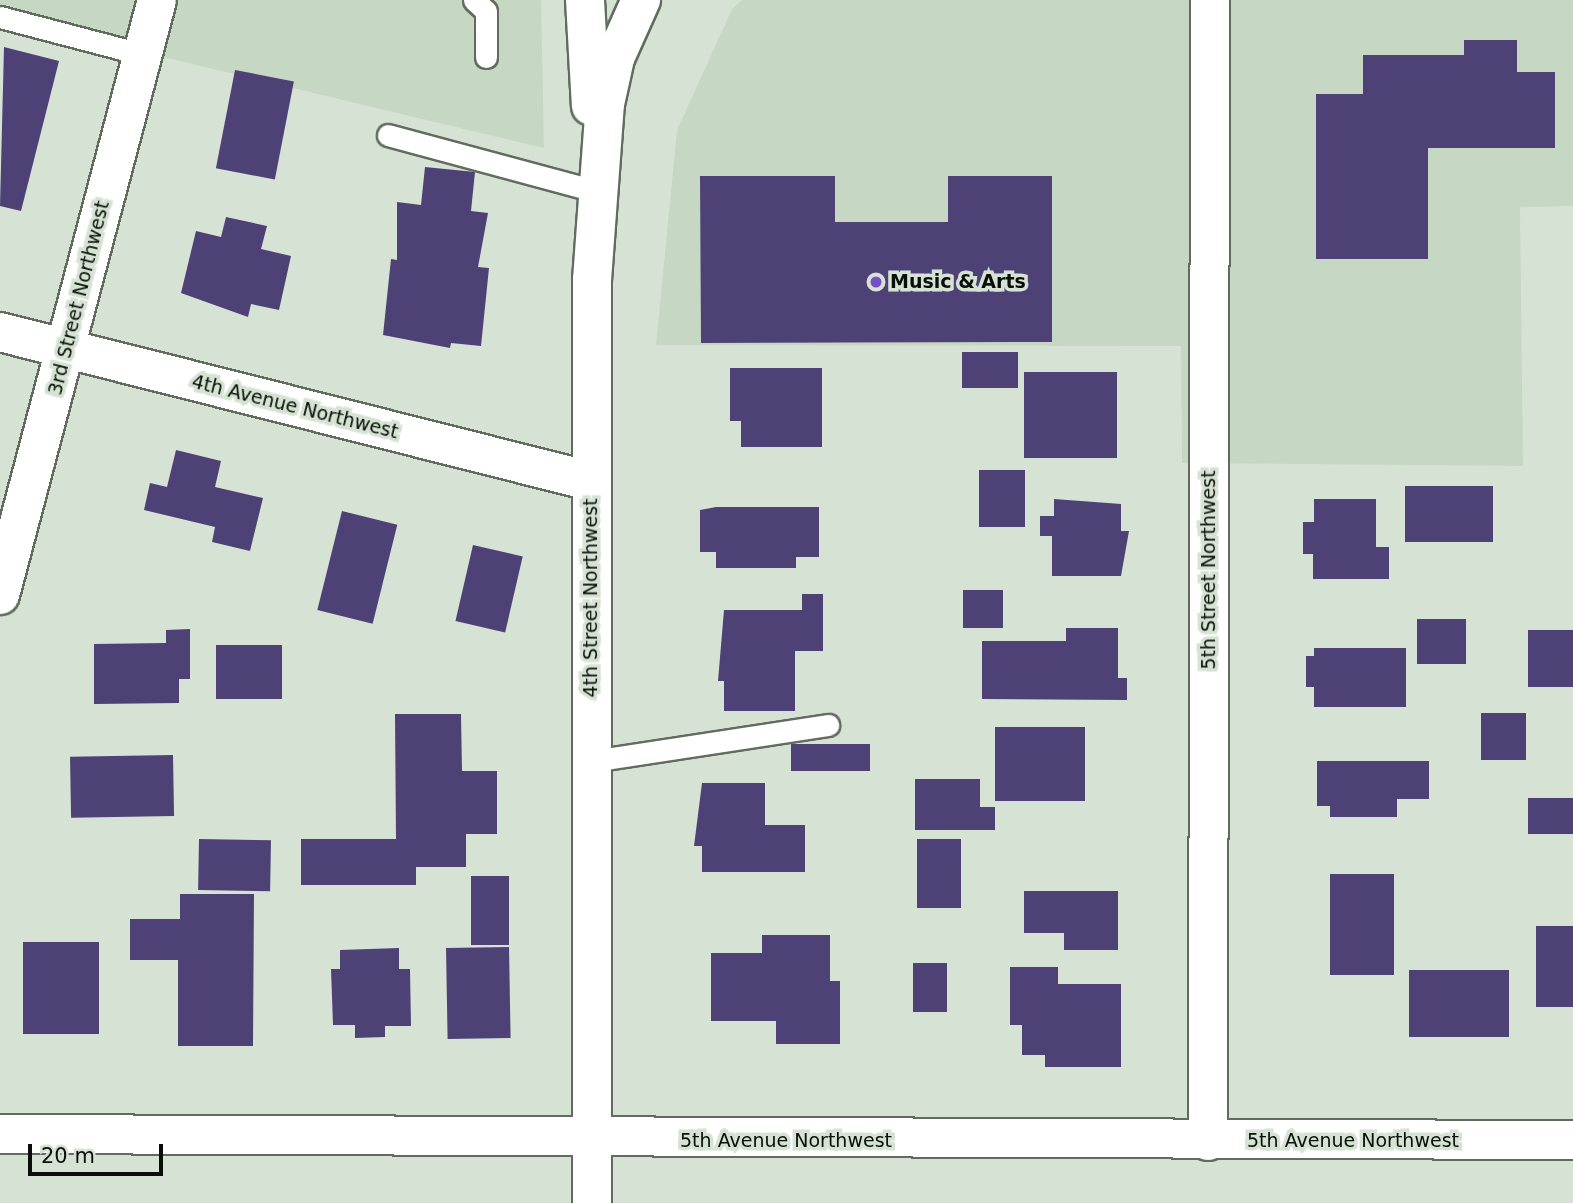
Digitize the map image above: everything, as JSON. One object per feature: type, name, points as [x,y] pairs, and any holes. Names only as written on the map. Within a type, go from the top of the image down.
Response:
[{"type":"street","name":"3rd Street Northwest","points":[[0,595],[157,0]]},
{"type":"street","points":[[585,0],[596,191]]},
{"type":"street","name":"4th Street Northwest","points":[[592,1203],[590,481],[596,191],[615,58],[641,0]]},
{"type":"street","name":"5th Street Northwest","points":[[1208,1141],[1210,0]]},
{"type":"street","name":"4th Avenue Northwest","points":[[0,332],[590,481]]},
{"type":"street","name":"5th Avenue Northwest","points":[[0,1134],[592,1141],[1573,1140]]},
{"type":"lane","points":[[474,0],[486,11],[486,57]]},
{"type":"lane","points":[[0,17],[141,54]]},
{"type":"lane","points":[[388,135],[596,191]]},
{"type":"lane","points":[[592,761],[828,725]]},
{"type":"shaded area","points":[[0,0],[541,0],[544,148],[0,18]]},
{"type":"shaded area","points":[[742,0],[1573,0],[1573,206],[1520,207],[1523,466],[1182,463],[1181,346],[656,345],[677,130],[732,9]]},
{"type":"building","points":[[1464,40],[1517,40],[1517,72],[1555,72],[1555,148],[1428,148],[1428,259],[1316,259],[1316,94],[1363,94],[1363,55],[1464,55]]},
{"type":"building","points":[[4,47],[59,61],[21,211],[0,206]]},
{"type":"building","points":[[235,70],[294,81],[275,180],[216,168]]},
{"type":"building","points":[[425,167],[475,172],[471,211],[488,213],[478,267],[489,268],[481,346],[451,343],[450,348],[383,335],[391,259],[397,260],[397,202],[421,205]]},
{"type":"building","name":"Music & Arts","points":[[700,176],[835,176],[835,222],[948,222],[948,176],[1052,176],[1052,342],[701,343]]},
{"type":"building","points":[[226,217],[267,226],[261,249],[291,256],[279,310],[251,304],[248,317],[181,293],[196,231],[221,237]]},
{"type":"building","points":[[962,352],[1018,352],[1018,388],[962,388]]},
{"type":"building","points":[[730,368],[822,368],[822,447],[741,447],[741,421],[730,421]]},
{"type":"building","points":[[1024,372],[1117,372],[1117,458],[1024,458]]},
{"type":"building","points":[[176,450],[221,461],[215,487],[263,498],[250,551],[212,542],[215,527],[144,510],[150,483],[167,487]]},
{"type":"building","points":[[979,470],[1025,470],[1025,527],[979,527]]},
{"type":"building","points":[[1405,486],[1493,486],[1493,542],[1405,542]]},
{"type":"building","points":[[1054,499],[1121,504],[1121,531],[1129,531],[1121,576],[1052,576],[1052,536],[1040,536],[1040,516],[1054,516]]},
{"type":"building","points":[[1314,499],[1376,499],[1376,547],[1389,547],[1389,579],[1313,579],[1313,554],[1303,554],[1303,522],[1314,522]]},
{"type":"building","points":[[716,507],[819,507],[819,557],[796,557],[796,568],[716,568],[716,552],[700,552],[700,510]]},
{"type":"building","points":[[342,511],[397,525],[373,624],[317,610]]},
{"type":"building","points":[[473,545],[523,556],[505,632],[455,621]]},
{"type":"building","points":[[963,590],[1003,590],[1003,628],[963,628]]},
{"type":"building","points":[[802,594],[823,594],[823,651],[795,651],[795,711],[724,711],[724,681],[718,681],[724,610],[802,610]]},
{"type":"building","points":[[1417,619],[1466,619],[1466,664],[1417,664]]},
{"type":"building","points":[[1066,628],[1118,628],[1118,678],[1127,678],[1127,700],[982,699],[982,641],[1066,641]]},
{"type":"building","points":[[190,629],[190,679],[179,679],[179,703],[94,704],[94,644],[166,643],[166,630]]},
{"type":"building","points":[[1528,630],[1573,630],[1573,687],[1528,687]]},
{"type":"building","points":[[216,645],[282,645],[282,699],[216,699]]},
{"type":"building","points":[[1314,648],[1406,648],[1406,707],[1314,707],[1314,687],[1306,687],[1306,656],[1314,656]]},
{"type":"building","points":[[1481,713],[1526,713],[1526,760],[1481,760]]},
{"type":"building","points":[[395,714],[461,714],[462,771],[497,771],[497,834],[466,834],[466,867],[416,867],[416,885],[301,885],[301,839],[396,839]]},
{"type":"building","points":[[995,727],[1085,727],[1085,801],[995,801]]},
{"type":"building","points":[[791,744],[870,744],[870,771],[791,771]]},
{"type":"building","points":[[173,755],[174,816],[71,818],[70,757]]},
{"type":"building","points":[[1317,761],[1429,761],[1429,799],[1397,799],[1397,817],[1330,817],[1330,806],[1317,806]]},
{"type":"building","points":[[915,779],[980,779],[980,807],[995,807],[995,830],[915,830]]},
{"type":"building","points":[[702,783],[765,783],[765,825],[805,825],[805,872],[702,872],[702,846],[694,846]]},
{"type":"building","points":[[1528,798],[1573,798],[1573,834],[1528,834]]},
{"type":"building","points":[[199,839],[271,840],[270,891],[198,890]]},
{"type":"building","points":[[917,839],[961,839],[961,908],[917,908]]},
{"type":"building","points":[[1330,874],[1394,874],[1394,975],[1330,975]]},
{"type":"building","points":[[471,876],[509,876],[509,945],[471,945]]},
{"type":"building","points":[[1024,891],[1118,891],[1118,950],[1064,950],[1064,933],[1024,933]]},
{"type":"building","points":[[180,894],[254,894],[253,1046],[178,1046],[178,960],[130,960],[130,919],[180,919]]},
{"type":"building","points":[[1536,926],[1573,926],[1573,1007],[1536,1007]]},
{"type":"building","points":[[762,935],[830,935],[830,981],[840,981],[840,1044],[776,1044],[776,1021],[711,1021],[711,953],[762,953]]},
{"type":"building","points":[[23,942],[99,942],[99,1034],[23,1034]]},
{"type":"building","points":[[509,947],[511,1038],[448,1039],[446,948]]},
{"type":"building","points":[[399,948],[399,969],[410,969],[411,1026],[385,1026],[385,1037],[355,1038],[355,1025],[333,1025],[331,969],[340,969],[340,950]]},
{"type":"building","points":[[913,963],[947,963],[947,1012],[913,1012]]},
{"type":"building","points":[[1010,967],[1058,967],[1058,984],[1121,984],[1121,1067],[1045,1067],[1045,1055],[1022,1055],[1022,1025],[1010,1025]]},
{"type":"building","points":[[1409,970],[1509,970],[1509,1037],[1409,1037]]},
{"type":"place","name":"Music & Arts","points":[[876,282]]}]
